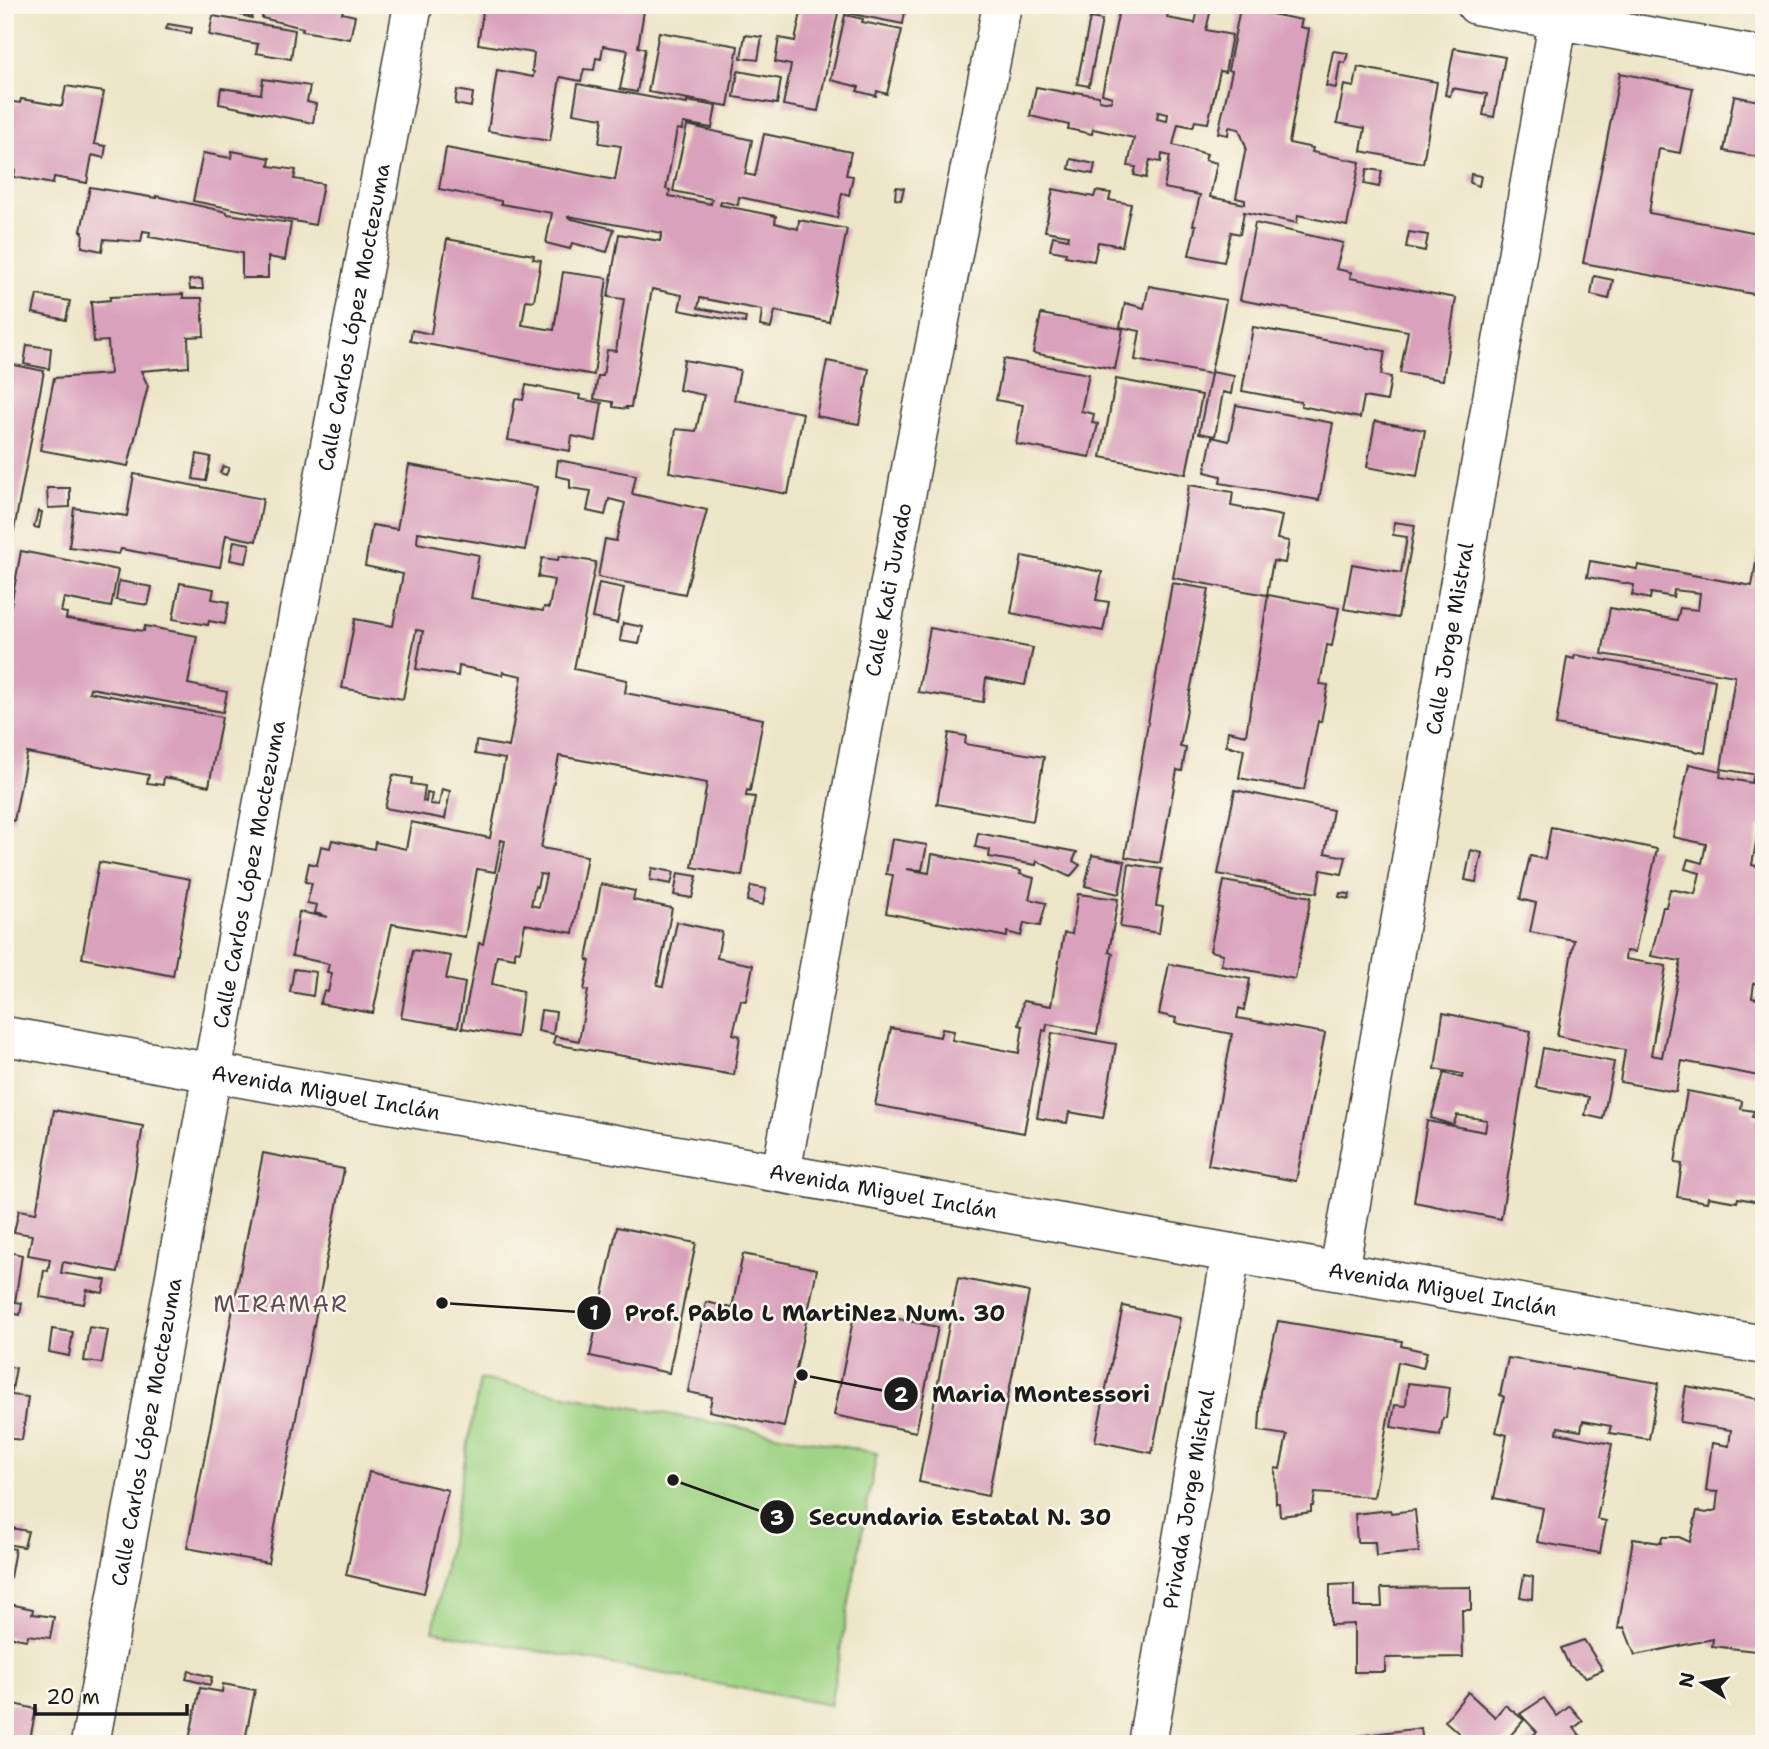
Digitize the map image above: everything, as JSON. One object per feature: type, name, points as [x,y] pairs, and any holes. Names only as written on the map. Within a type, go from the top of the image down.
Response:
[{"type":"street","name":"Calle Carlos López Moctezuma","points":[[90,1744],[212,1072],[413,5]]},
{"type":"street","name":"Calle Kati Jurado","points":[[781,1173],[915,447],[1002,5]]},
{"type":"street","points":[[1476,5],[1559,13],[1764,57]]},
{"type":"street","name":"Calle Jorge Mistral","points":[[1339,1271],[1559,13]]},
{"type":"street","name":"Avenida Miguel Inclán","points":[[5,1036],[1764,1345]]},
{"type":"street","name":"Privada Jorge Mistral","points":[[1147,1744],[1231,1253]]},
{"type":"green space","points":[[480,1379],[877,1453],[830,1705],[433,1631]]},
{"type":"building","points":[[205,5],[255,5],[252,18]]},
{"type":"building","points":[[264,5],[344,5],[342,13],[355,16],[350,39],[302,31],[303,28],[262,18]]},
{"type":"building","points":[[484,5],[645,5],[638,47],[645,49],[637,92],[620,89],[628,50],[603,46],[601,59],[596,58],[594,70],[584,69],[581,81],[560,77],[550,141],[488,131],[497,70],[533,77],[534,53],[478,44]]},
{"type":"building","points":[[792,5],[906,5],[903,24],[842,12],[843,9],[839,8],[818,111],[783,105],[791,65],[775,62],[779,38],[795,41],[802,8]]},
{"type":"building","points":[[1093,5],[1106,5],[1104,16],[1092,13]]},
{"type":"building","points":[[1120,5],[1170,5],[1167,18],[1195,23],[1199,5],[1212,5],[1206,30],[1232,35],[1225,72],[1220,71],[1208,123],[1195,121],[1193,127],[1178,124],[1173,145],[1207,154],[1205,160],[1217,163],[1210,197],[1245,204],[1245,200],[1236,198],[1246,147],[1239,129],[1229,127],[1228,135],[1218,133],[1232,71],[1228,70],[1240,8],[1302,20],[1300,27],[1309,29],[1289,143],[1313,148],[1312,152],[1360,162],[1347,226],[1298,215],[1297,223],[1244,212],[1240,234],[1231,232],[1224,262],[1189,255],[1200,195],[1164,188],[1170,156],[1162,154],[1161,162],[1150,160],[1146,178],[1134,175],[1136,167],[1128,166],[1134,138],[1093,129],[1092,134],[1068,129],[1069,125],[1030,116],[1036,87],[1099,96],[1099,100],[1111,102],[1112,97],[1102,94]],"holes":[[[1158,112],[1168,114],[1167,121],[1157,119]]]},
{"type":"building","points":[[845,15],[863,19],[862,22],[902,30],[887,94],[877,91],[876,96],[857,91],[859,87],[831,80]]},
{"type":"building","points":[[213,16],[295,30],[291,59],[256,53],[258,44],[209,35]]},
{"type":"building","points":[[1090,18],[1102,20],[1089,86],[1077,84]]},
{"type":"building","points":[[168,24],[192,28],[191,33],[166,29]]},
{"type":"building","points":[[659,32],[738,46],[728,106],[648,92]]},
{"type":"building","points":[[745,35],[762,37],[758,60],[741,58]]},
{"type":"building","points":[[1454,48],[1505,57],[1494,117],[1483,115],[1487,94],[1452,88],[1450,96],[1445,95]]},
{"type":"building","points":[[1333,51],[1348,53],[1345,63],[1340,62],[1336,88],[1326,86]]},
{"type":"building","points":[[1358,67],[1437,82],[1423,163],[1361,151],[1365,128],[1337,123],[1344,85],[1354,87]]},
{"type":"building","points":[[738,71],[781,79],[777,104],[734,97]]},
{"type":"building","points":[[1620,73],[1693,88],[1680,153],[1659,149],[1649,213],[1764,234],[1764,296],[1583,263]]},
{"type":"building","points":[[263,79],[310,86],[307,102],[316,104],[313,123],[219,104],[221,88],[261,94]]},
{"type":"building","points":[[578,84],[687,104],[687,101],[716,106],[712,128],[683,123],[682,130],[677,129],[666,189],[670,190],[669,196],[711,204],[712,199],[673,191],[687,125],[752,140],[745,174],[755,176],[764,134],[851,152],[846,175],[853,176],[849,195],[842,193],[837,218],[739,197],[738,205],[721,201],[720,205],[776,216],[775,223],[798,229],[799,220],[847,229],[829,322],[775,311],[771,328],[760,326],[762,310],[700,298],[698,308],[746,317],[745,323],[679,310],[682,295],[652,289],[631,407],[613,407],[613,402],[594,399],[598,376],[603,376],[607,350],[616,351],[624,299],[608,297],[619,234],[660,241],[662,233],[568,216],[614,229],[607,252],[572,243],[570,249],[546,243],[552,213],[439,189],[446,148],[615,180],[621,146],[599,143],[603,118],[573,113]]},
{"type":"building","points":[[66,86],[104,92],[94,144],[106,146],[104,158],[92,155],[87,183],[54,177],[53,184],[14,177],[15,169],[5,167],[5,101],[20,103],[21,99],[62,106]]},
{"type":"building","points":[[457,90],[473,93],[471,107],[455,104]]},
{"type":"building","points":[[1734,96],[1764,102],[1764,158],[1724,151]]},
{"type":"building","points":[[232,151],[270,158],[269,166],[296,170],[294,179],[323,184],[315,225],[193,201],[203,153],[231,158]]},
{"type":"building","points":[[1071,159],[1095,164],[1093,174],[1069,169]]},
{"type":"building","points":[[1367,169],[1382,171],[1379,187],[1364,184]]},
{"type":"building","points":[[1471,174],[1481,176],[1479,186],[1470,183]]},
{"type":"building","points":[[90,187],[156,196],[227,214],[291,223],[285,260],[268,257],[268,278],[242,278],[242,253],[149,237],[150,232],[143,231],[141,242],[104,239],[102,251],[82,247],[81,231]]},
{"type":"building","points":[[896,187],[904,188],[901,200],[895,199]]},
{"type":"building","points":[[1053,189],[1094,197],[1096,191],[1111,193],[1109,200],[1131,204],[1122,246],[1098,242],[1094,261],[1065,256],[1066,253],[1050,250],[1053,236],[1068,239],[1069,235],[1045,231]]},
{"type":"building","points":[[1255,223],[1343,243],[1336,269],[1351,272],[1350,278],[1456,298],[1443,380],[1400,373],[1408,331],[1240,300]]},
{"type":"building","points":[[1409,232],[1428,235],[1425,251],[1406,247]]},
{"type":"building","points":[[447,239],[534,255],[533,259],[541,260],[534,301],[526,300],[522,325],[554,330],[563,272],[607,278],[594,375],[410,341],[412,330],[431,334]]},
{"type":"building","points":[[1594,276],[1613,280],[1609,299],[1591,295]]},
{"type":"building","points":[[202,279],[203,289],[190,289],[189,280]]},
{"type":"building","points":[[1149,286],[1226,300],[1211,372],[1234,376],[1231,394],[1223,392],[1215,436],[1199,433],[1211,374],[1135,360],[1140,331],[1120,327],[1125,303],[1144,308]]},
{"type":"building","points":[[183,294],[183,298],[202,298],[204,336],[188,337],[189,367],[141,371],[148,386],[128,466],[40,450],[54,378],[110,374],[108,341],[94,342],[91,302],[110,300],[110,297]]},
{"type":"building","points":[[37,295],[70,301],[66,320],[33,313]]},
{"type":"building","points":[[1041,314],[1123,329],[1115,369],[1033,353]]},
{"type":"building","points":[[1253,327],[1385,351],[1381,375],[1391,377],[1387,401],[1364,397],[1360,418],[1301,406],[1301,402],[1242,391]]},
{"type":"building","points":[[1762,327],[1764,353],[1760,353]]},
{"type":"building","points":[[27,345],[51,348],[49,369],[24,364]]},
{"type":"building","points":[[1004,359],[1089,374],[1081,411],[1094,414],[1092,423],[1098,424],[1090,457],[1016,444],[1023,405],[996,400]]},
{"type":"building","points":[[684,360],[740,370],[734,400],[803,413],[788,494],[669,472],[676,429],[696,431],[704,395],[679,390]]},
{"type":"building","points":[[827,361],[869,369],[859,424],[816,416]]},
{"type":"building","points":[[5,363],[44,371],[11,546],[5,545]]},
{"type":"building","points":[[1116,379],[1202,395],[1186,474],[1101,457]]},
{"type":"building","points":[[526,385],[580,395],[579,399],[602,403],[596,441],[572,436],[570,451],[508,440],[515,399],[523,400]]},
{"type":"building","points":[[1236,405],[1333,423],[1319,500],[1220,483],[1221,476],[1205,472],[1212,437],[1229,441]]},
{"type":"building","points":[[1375,421],[1425,430],[1417,476],[1367,467]]},
{"type":"building","points":[[197,454],[211,457],[206,481],[193,479]]},
{"type":"building","points":[[558,460],[636,475],[632,494],[707,510],[685,594],[598,577],[605,539],[616,541],[625,503],[609,499],[605,515],[587,511],[591,491],[570,488],[570,479],[556,476]]},
{"type":"building","points":[[409,465],[537,487],[525,550],[418,532],[417,543],[479,555],[471,598],[543,611],[544,607],[549,608],[554,580],[538,577],[542,558],[558,560],[559,556],[596,562],[574,669],[627,680],[625,693],[763,719],[750,791],[747,790],[746,796],[755,797],[742,876],[692,867],[707,783],[559,756],[541,848],[587,856],[573,933],[525,924],[520,951],[515,950],[515,958],[497,955],[492,984],[523,991],[517,1037],[462,1028],[479,943],[483,944],[505,841],[501,840],[495,872],[477,869],[465,937],[392,924],[373,1013],[320,1004],[324,991],[328,992],[332,973],[327,972],[329,964],[292,956],[299,912],[328,917],[315,913],[317,905],[307,903],[312,883],[305,882],[309,863],[317,865],[321,846],[330,848],[332,840],[374,849],[375,842],[406,849],[411,822],[490,838],[505,759],[475,754],[476,741],[509,747],[522,676],[503,672],[502,675],[459,666],[458,676],[416,669],[423,631],[416,630],[403,699],[342,688],[355,619],[393,626],[403,574],[365,566],[372,525],[397,529]],"holes":[[[540,874],[546,875],[539,907],[531,905]]]},
{"type":"building","points":[[223,466],[229,468],[226,475],[220,473]]},
{"type":"building","points":[[134,474],[263,499],[256,541],[226,535],[220,567],[121,549],[119,554],[69,547],[74,508],[127,516]]},
{"type":"building","points":[[1189,485],[1233,492],[1231,506],[1282,516],[1277,539],[1289,541],[1285,563],[1273,561],[1267,595],[1173,578]]},
{"type":"building","points":[[47,488],[70,488],[70,507],[48,508]]},
{"type":"building","points":[[38,511],[42,512],[39,528],[34,527]]},
{"type":"building","points":[[1394,522],[1415,525],[1398,618],[1344,609],[1352,564],[1401,573],[1407,537],[1393,535]]},
{"type":"building","points":[[234,541],[250,544],[246,563],[230,560]]},
{"type":"building","points":[[21,551],[118,570],[111,607],[64,598],[61,612],[67,613],[66,619],[144,631],[145,626],[197,636],[188,684],[227,692],[223,712],[90,688],[89,692],[222,717],[209,786],[164,777],[163,785],[147,783],[149,775],[27,753],[14,821],[5,819],[5,637]]},
{"type":"building","points":[[1758,551],[1764,552],[1764,776],[1721,769],[1735,676],[1602,654],[1610,608],[1677,620],[1680,608],[1698,610],[1700,593],[1674,590],[1673,597],[1651,593],[1650,599],[1632,595],[1634,585],[1587,577],[1590,561],[1637,569],[1638,565],[1752,586]]},
{"type":"building","points":[[1022,556],[1102,572],[1096,600],[1109,602],[1103,631],[1011,613]]},
{"type":"building","points":[[119,581],[152,587],[148,605],[116,600]]},
{"type":"building","points":[[180,583],[214,589],[212,599],[229,602],[225,624],[209,621],[208,625],[173,619]]},
{"type":"building","points":[[599,583],[624,588],[617,623],[592,618]]},
{"type":"building","points":[[1172,583],[1209,589],[1180,747],[1186,748],[1182,771],[1177,770],[1160,863],[1125,857]]},
{"type":"building","points":[[1268,595],[1339,608],[1332,646],[1327,645],[1320,684],[1328,685],[1304,790],[1239,778],[1244,749],[1226,746],[1228,731],[1246,735]]},
{"type":"building","points":[[623,623],[643,627],[639,644],[620,641]]},
{"type":"building","points":[[930,628],[1033,648],[1025,685],[986,678],[983,702],[918,692]]},
{"type":"building","points":[[1575,655],[1715,680],[1705,753],[1556,725],[1567,657],[1574,659]]},
{"type":"building","points":[[949,733],[966,736],[965,744],[1044,757],[1033,821],[937,804]]},
{"type":"building","points":[[1689,764],[1721,771],[1720,777],[1752,783],[1753,777],[1764,779],[1764,827],[1759,826],[1752,865],[1764,868],[1764,984],[1754,983],[1752,998],[1764,1000],[1764,1077],[1682,1061],[1676,1092],[1620,1082],[1625,1050],[1557,1036],[1574,940],[1530,932],[1536,903],[1520,899],[1530,856],[1545,859],[1551,827],[1657,849],[1635,952],[1626,951],[1625,959],[1666,966],[1651,1055],[1662,1057],[1681,961],[1651,956],[1670,889],[1695,894],[1700,873],[1685,869],[1688,859],[1702,863],[1706,844],[1673,837]]},
{"type":"building","points":[[393,775],[412,778],[411,784],[425,786],[423,801],[426,802],[427,793],[432,794],[430,804],[439,805],[442,789],[450,791],[445,819],[385,808]]},
{"type":"building","points":[[1235,790],[1333,810],[1325,853],[1346,857],[1342,874],[1321,870],[1317,893],[1218,874]]},
{"type":"building","points":[[978,833],[1077,852],[1073,861],[1080,865],[1070,877],[1037,861],[1036,865],[989,857],[990,850],[975,847]]},
{"type":"building","points":[[892,839],[927,845],[922,870],[906,869],[929,873],[932,854],[1021,871],[1020,874],[1034,878],[1029,899],[1046,903],[1040,926],[1024,923],[1021,936],[1007,932],[1007,937],[886,913],[893,875],[886,874]]},
{"type":"building","points":[[1471,850],[1482,853],[1476,882],[1465,880]]},
{"type":"building","points":[[1092,855],[1125,861],[1119,894],[1085,886]]},
{"type":"building","points":[[99,862],[190,879],[173,976],[82,958]]},
{"type":"building","points":[[1129,864],[1162,869],[1156,906],[1163,907],[1159,933],[1120,927]]},
{"type":"building","points":[[652,868],[674,872],[671,884],[650,880]]},
{"type":"building","points":[[678,873],[697,876],[692,898],[674,895]]},
{"type":"building","points":[[1224,881],[1311,897],[1295,979],[1221,965],[1223,954],[1210,951]]},
{"type":"building","points":[[601,884],[635,891],[633,900],[672,908],[657,985],[663,986],[677,922],[722,932],[717,958],[753,965],[746,1001],[741,1000],[733,1034],[740,1036],[734,1075],[553,1044],[555,1036],[579,1041],[588,991],[584,990],[590,961],[587,960]]},
{"type":"building","points":[[751,886],[766,889],[763,905],[747,901]]},
{"type":"building","points":[[1340,893],[1350,894],[1349,899],[1339,897]]},
{"type":"building","points":[[1078,894],[1118,899],[1109,952],[1113,953],[1097,1034],[1047,1024],[1046,1031],[1043,1030],[1024,1133],[875,1105],[891,1028],[940,1037],[942,1029],[954,1031],[952,1040],[1019,1053],[1023,1026],[1019,1025],[1023,1001],[1051,1006],[1064,933],[1072,934]]},
{"type":"building","points":[[413,950],[451,956],[446,979],[465,983],[458,1027],[401,1018]]},
{"type":"building","points":[[1169,964],[1250,979],[1244,1010],[1239,1008],[1237,1018],[1325,1033],[1296,1181],[1208,1165],[1232,1034],[1175,1023],[1176,1018],[1159,1014]]},
{"type":"building","points":[[294,969],[316,972],[313,996],[290,992]]},
{"type":"building","points":[[541,1010],[556,1012],[553,1034],[538,1031]]},
{"type":"building","points":[[1443,1013],[1531,1031],[1501,1219],[1414,1202],[1427,1121],[1485,1132],[1487,1120],[1457,1115],[1453,1125],[1431,1118],[1444,1073],[1462,1078],[1463,1074],[1435,1069]]},
{"type":"building","points":[[1052,1033],[1116,1044],[1103,1118],[1069,1112],[1067,1123],[1037,1118]]},
{"type":"building","points":[[1543,1048],[1614,1062],[1603,1119],[1585,1115],[1589,1097],[1536,1087]]},
{"type":"building","points":[[1687,1091],[1742,1101],[1741,1109],[1754,1111],[1752,1117],[1764,1119],[1764,1203],[1738,1198],[1737,1202],[1708,1197],[1707,1202],[1677,1197],[1682,1164],[1675,1163]]},
{"type":"building","points":[[54,1110],[143,1126],[118,1272],[63,1262],[61,1273],[106,1280],[103,1293],[87,1290],[84,1304],[40,1297],[44,1270],[48,1271],[50,1259],[28,1255],[32,1235],[14,1232],[19,1210],[36,1213]]},
{"type":"building","points":[[263,1153],[344,1169],[268,1563],[187,1548]]},
{"type":"building","points":[[617,1227],[696,1243],[669,1373],[590,1356]]},
{"type":"building","points":[[5,1251],[22,1255],[15,1302],[22,1303],[20,1315],[12,1313],[11,1322],[5,1321]]},
{"type":"building","points":[[743,1254],[817,1269],[784,1427],[709,1411],[712,1397],[688,1392],[706,1302],[732,1308]]},
{"type":"building","points":[[958,1278],[1029,1292],[988,1496],[919,1482]]},
{"type":"building","points":[[1123,1306],[1180,1318],[1152,1453],[1095,1441]]},
{"type":"building","points":[[855,1310],[938,1327],[916,1432],[834,1415]]},
{"type":"building","points":[[1278,1321],[1402,1341],[1401,1346],[1427,1352],[1423,1368],[1398,1362],[1374,1497],[1315,1493],[1311,1512],[1280,1516],[1279,1503],[1276,1503],[1275,1468],[1280,1469],[1287,1435],[1259,1431],[1261,1393]]},
{"type":"building","points":[[89,1327],[108,1330],[102,1363],[84,1361]]},
{"type":"building","points":[[52,1329],[73,1332],[69,1356],[49,1352]]},
{"type":"building","points":[[1508,1358],[1659,1383],[1649,1439],[1609,1433],[1611,1426],[1583,1421],[1581,1431],[1558,1427],[1557,1433],[1612,1444],[1597,1519],[1606,1521],[1600,1553],[1537,1542],[1543,1508],[1494,1498],[1507,1435],[1496,1432],[1504,1397],[1500,1395]]},
{"type":"building","points":[[5,1366],[16,1368],[11,1395],[28,1397],[22,1440],[5,1438]]},
{"type":"building","points":[[1408,1383],[1450,1388],[1446,1418],[1443,1418],[1440,1435],[1391,1427],[1395,1405],[1406,1406]]},
{"type":"building","points":[[1686,1386],[1764,1400],[1764,1652],[1712,1646],[1713,1639],[1635,1655],[1624,1627],[1618,1629],[1633,1539],[1661,1543],[1662,1537],[1679,1537],[1690,1542],[1697,1511],[1706,1513],[1716,1510],[1718,1492],[1706,1491],[1712,1443],[1729,1446],[1731,1430],[1680,1422]]},
{"type":"building","points":[[369,1472],[448,1490],[424,1593],[346,1575]]},
{"type":"building","points":[[1390,1510],[1391,1513],[1415,1510],[1419,1552],[1376,1556],[1375,1542],[1357,1542],[1355,1514]]},
{"type":"building","points":[[5,1527],[28,1531],[24,1547],[5,1544]]},
{"type":"building","points":[[5,1547],[15,1549],[7,1595],[5,1595]]},
{"type":"building","points":[[1524,1575],[1533,1577],[1532,1599],[1520,1597]]},
{"type":"building","points":[[1354,1584],[1354,1607],[1382,1607],[1381,1588],[1471,1587],[1471,1610],[1462,1610],[1463,1657],[1385,1658],[1385,1672],[1354,1672],[1354,1624],[1330,1625],[1330,1585]]},
{"type":"building","points":[[5,1603],[33,1609],[32,1614],[54,1617],[50,1638],[28,1635],[27,1640],[5,1636]]},
{"type":"building","points":[[1584,1640],[1603,1670],[1586,1677],[1569,1665],[1561,1648]]},
{"type":"building","points":[[189,1671],[212,1677],[210,1685],[186,1679]]},
{"type":"building","points":[[223,1684],[255,1690],[246,1735],[283,1744],[188,1744],[200,1688],[222,1692]]},
{"type":"building","points":[[1468,1692],[1495,1717],[1505,1705],[1524,1720],[1503,1744],[1471,1744],[1445,1721]]},
{"type":"building","points":[[1544,1698],[1557,1716],[1570,1706],[1583,1721],[1574,1728],[1587,1744],[1522,1744],[1537,1732],[1520,1714]]},
{"type":"building","points":[[5,1702],[36,1709],[29,1744],[5,1737]]},
{"type":"building","points":[[1421,1728],[1423,1744],[1357,1744],[1356,1736]]},
{"type":"place","name":"Prof. Pablo L MartiNez Num. 30","points":[[442,1303]]},
{"type":"place","name":"Maria Montessori","points":[[802,1375]]},
{"type":"place","name":"Secundaria Estatal N. 30","points":[[673,1480]]},
{"type":"district","name":"MIRAMAR","points":[[281,1304]]}]
